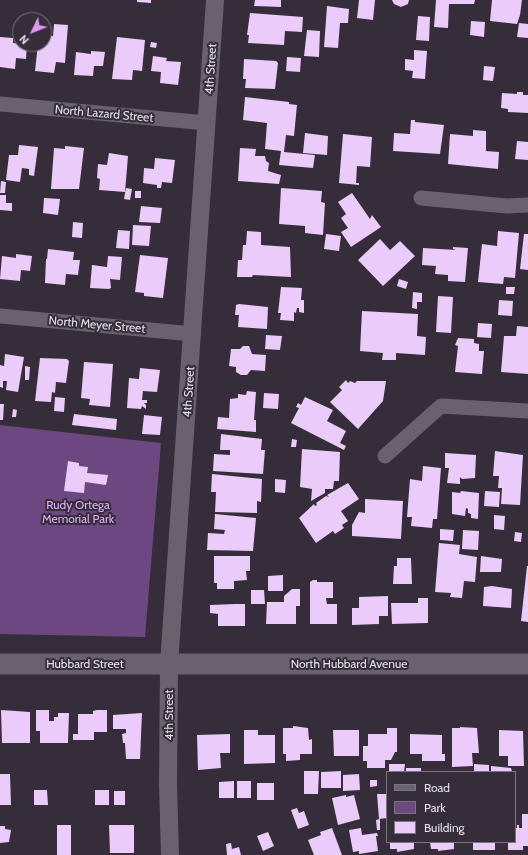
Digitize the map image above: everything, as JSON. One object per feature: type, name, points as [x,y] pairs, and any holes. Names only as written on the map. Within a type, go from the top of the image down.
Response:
[{"type":"main road","name":"Hubbard Street","points":[[0,664],[169,664]]},
{"type":"main road","name":"North Hubbard Avenue","points":[[169,664],[528,664]]},
{"type":"street","name":"4th Street","points":[[170,855],[168,784],[169,664],[215,0]]},
{"type":"street","name":"North Lazard Street","points":[[0,104],[207,123]]},
{"type":"street","points":[[421,198],[507,206],[528,205]]},
{"type":"street","name":"North Meyer Street","points":[[0,316],[193,334]]},
{"type":"street","points":[[385,456],[441,406],[528,411]]},
{"type":"green space","name":"Rudy Ortega Memorial Park","points":[[0,425],[161,443],[145,637],[0,634]]},
{"type":"building","points":[[137,0],[151,0],[151,3],[137,2]]},
{"type":"building","points":[[255,0],[281,0],[281,7],[254,6]]},
{"type":"building","points":[[359,0],[375,0],[373,20],[357,18]]},
{"type":"building","points":[[392,0],[409,0],[408,4],[401,7],[394,4]]},
{"type":"building","points":[[436,0],[475,0],[474,4],[449,4],[448,28],[434,27]]},
{"type":"building","points":[[492,0],[522,0],[517,24],[490,21]]},
{"type":"building","points":[[327,6],[349,9],[348,23],[340,23],[338,48],[324,47]]},
{"type":"building","points":[[250,13],[303,17],[302,32],[285,31],[284,45],[248,43],[249,35],[247,35]]},
{"type":"building","points":[[418,16],[430,17],[429,41],[416,40]]},
{"type":"building","points":[[471,21],[485,22],[484,37],[470,35]]},
{"type":"building","points":[[519,23],[528,24],[528,38],[517,37]]},
{"type":"building","points":[[54,24],[68,25],[65,63],[56,62],[54,73],[35,71],[37,52],[52,52]]},
{"type":"building","points":[[307,30],[320,31],[319,57],[304,56]]},
{"type":"building","points":[[0,37],[12,38],[12,52],[26,52],[26,59],[16,58],[15,69],[0,67]]},
{"type":"building","points":[[117,37],[145,40],[142,71],[133,70],[132,80],[112,79]]},
{"type":"building","points":[[151,42],[157,43],[156,48],[150,47]]},
{"type":"building","points":[[414,50],[427,51],[425,79],[412,78],[413,71],[405,70],[405,59],[414,60]]},
{"type":"building","points":[[91,51],[105,52],[103,66],[94,66],[93,76],[74,75],[76,52],[91,54]]},
{"type":"building","points":[[153,56],[167,58],[166,61],[181,62],[178,85],[160,83],[161,72],[151,71]]},
{"type":"building","points":[[287,57],[301,58],[300,72],[286,71]]},
{"type":"building","points":[[244,59],[276,61],[278,63],[275,89],[245,88],[246,79],[243,79]]},
{"type":"building","points":[[484,66],[495,67],[493,81],[483,80]]},
{"type":"building","points":[[517,92],[523,92],[523,95],[528,95],[528,113],[508,112],[508,109],[501,108],[502,93],[517,94]]},
{"type":"building","points":[[245,97],[289,102],[289,104],[297,105],[294,136],[286,135],[284,152],[315,155],[313,168],[279,165],[281,151],[265,149],[267,123],[243,120]]},
{"type":"building","points":[[411,120],[415,120],[415,122],[444,125],[440,154],[393,151],[394,133],[410,134]]},
{"type":"building","points":[[473,130],[486,131],[486,151],[499,152],[498,169],[448,164],[450,134],[473,136]]},
{"type":"building","points":[[305,133],[328,136],[327,155],[303,153]]},
{"type":"building","points":[[343,134],[372,137],[370,167],[357,166],[356,183],[359,183],[359,185],[339,183]]},
{"type":"building","points":[[517,141],[528,142],[528,160],[515,159]]},
{"type":"building","points":[[19,145],[38,147],[34,176],[29,175],[29,169],[22,168],[20,182],[6,180],[9,155],[18,155]]},
{"type":"building","points":[[65,146],[84,148],[79,189],[51,189],[54,148],[65,149]]},
{"type":"building","points":[[240,148],[256,149],[255,156],[265,156],[266,161],[269,163],[268,171],[281,175],[279,184],[238,181]]},
{"type":"building","points":[[109,153],[128,156],[125,192],[99,190],[100,179],[97,178],[98,164],[107,165]]},
{"type":"building","points":[[155,158],[175,160],[172,183],[162,182],[161,188],[157,188],[157,185],[143,183],[144,168],[154,169]]},
{"type":"building","points":[[1,181],[6,182],[5,193],[0,193]]},
{"type":"building","points":[[126,188],[132,189],[130,200],[124,199]]},
{"type":"building","points":[[281,188],[322,191],[321,202],[325,203],[323,235],[305,233],[305,226],[279,224]]},
{"type":"building","points":[[135,191],[141,191],[141,198],[135,198]]},
{"type":"building","points":[[352,193],[370,219],[372,215],[381,227],[351,247],[341,232],[348,228],[341,218],[346,214],[338,202]]},
{"type":"building","points":[[0,195],[6,195],[6,203],[12,203],[12,211],[0,210]]},
{"type":"building","points":[[44,198],[60,199],[58,215],[43,213]]},
{"type":"building","points":[[141,206],[162,208],[160,223],[139,222]]},
{"type":"building","points":[[73,222],[83,223],[82,238],[72,237]]},
{"type":"building","points":[[133,225],[151,226],[149,246],[132,245]]},
{"type":"building","points":[[118,230],[130,231],[129,249],[116,248]]},
{"type":"building","points":[[247,231],[261,232],[261,245],[290,247],[291,277],[253,275],[252,277],[237,277],[238,260],[242,260],[243,245],[246,245]]},
{"type":"building","points":[[498,231],[519,233],[515,278],[504,277],[503,284],[478,282],[482,244],[497,246]]},
{"type":"building","points":[[326,234],[341,236],[339,251],[324,249]]},
{"type":"building","points":[[524,234],[528,234],[528,270],[520,269]]},
{"type":"building","points":[[380,239],[390,250],[400,241],[415,256],[383,286],[358,260]]},
{"type":"building","points":[[453,247],[468,248],[465,282],[448,281],[448,275],[435,274],[436,266],[422,265],[423,248],[456,250],[453,249]]},
{"type":"building","points":[[48,249],[74,252],[73,260],[80,260],[78,275],[66,274],[65,285],[45,283]]},
{"type":"building","points":[[16,254],[32,256],[30,271],[21,270],[20,281],[0,279],[2,256],[16,258]]},
{"type":"building","points":[[140,255],[168,258],[163,298],[144,296],[144,293],[135,292]]},
{"type":"building","points":[[108,256],[122,257],[120,280],[110,279],[111,288],[109,289],[90,288],[92,265],[107,267]]},
{"type":"building","points":[[399,279],[408,282],[406,289],[397,286]]},
{"type":"building","points":[[281,287],[302,288],[301,300],[304,300],[304,313],[299,312],[299,308],[297,308],[296,313],[294,312],[294,321],[280,320],[281,313],[278,313]]},
{"type":"building","points":[[506,287],[515,287],[514,294],[506,294]]},
{"type":"building","points":[[413,292],[422,293],[422,302],[417,302],[417,309],[412,308]]},
{"type":"building","points":[[438,296],[453,297],[451,333],[436,332]]},
{"type":"building","points":[[499,300],[513,301],[512,316],[498,315]]},
{"type":"building","points":[[236,305],[268,307],[267,329],[238,327],[239,315],[235,315]]},
{"type":"building","points":[[362,311],[418,314],[417,336],[426,337],[425,355],[396,353],[396,360],[382,360],[383,353],[360,351]]},
{"type":"building","points":[[478,323],[492,324],[491,338],[477,337]]},
{"type":"building","points":[[517,326],[528,327],[528,374],[501,372],[504,336],[516,336]]},
{"type":"building","points":[[266,335],[282,336],[280,350],[265,349]]},
{"type":"building","points":[[458,338],[474,339],[474,343],[479,344],[479,351],[484,351],[482,374],[455,372],[458,346],[455,345]]},
{"type":"building","points":[[243,346],[249,346],[252,354],[266,355],[265,371],[251,370],[247,375],[241,375],[236,372],[236,367],[229,366],[231,349],[240,349]]},
{"type":"building","points":[[5,354],[24,357],[18,392],[6,390],[7,381],[3,381],[3,388],[0,387],[0,365],[4,366]]},
{"type":"building","points":[[40,358],[67,359],[69,361],[66,383],[56,382],[55,393],[52,392],[51,402],[35,401]]},
{"type":"building","points":[[84,362],[113,364],[110,407],[89,405],[90,399],[81,398]]},
{"type":"building","points":[[25,366],[30,367],[29,380],[25,380]]},
{"type":"building","points":[[140,368],[160,370],[157,392],[143,391],[142,400],[147,400],[147,403],[144,403],[146,405],[146,409],[142,406],[141,409],[127,408],[129,378],[139,379]]},
{"type":"building","points":[[346,380],[348,383],[350,381],[355,383],[357,381],[386,381],[383,401],[358,429],[330,402],[342,390],[339,387]]},
{"type":"building","points":[[247,391],[256,392],[254,420],[256,420],[256,432],[217,429],[218,417],[229,418],[230,399],[238,398],[238,394],[246,395]]},
{"type":"building","points":[[264,393],[279,394],[278,409],[263,408]]},
{"type":"building","points":[[55,397],[65,398],[64,412],[54,411]]},
{"type":"building","points":[[305,397],[333,410],[327,421],[346,431],[340,443],[346,446],[344,450],[291,423],[299,408],[296,407],[298,403],[301,405]]},
{"type":"building","points":[[0,404],[4,404],[3,420],[0,420]]},
{"type":"building","points":[[13,409],[17,410],[16,417],[12,417]]},
{"type":"building","points":[[74,414],[117,419],[116,430],[72,425]]},
{"type":"building","points":[[144,415],[162,417],[160,435],[142,434]]},
{"type":"building","points":[[221,434],[262,439],[261,450],[265,450],[263,474],[213,471],[214,454],[230,455],[230,450],[220,450]]},
{"type":"building","points":[[292,439],[297,440],[296,447],[291,447]]},
{"type":"building","points":[[302,449],[340,452],[339,481],[334,481],[333,489],[325,489],[325,493],[311,501],[312,489],[300,487]]},
{"type":"building","points":[[495,451],[523,455],[520,505],[501,504],[502,488],[498,488],[499,476],[493,476]]},
{"type":"building","points":[[445,453],[476,455],[475,478],[462,479],[460,477],[460,484],[447,483],[449,468],[445,468]]},
{"type":"building","points":[[68,461],[79,463],[79,466],[88,467],[87,473],[108,475],[106,485],[85,482],[84,493],[64,491]]},
{"type":"building","points":[[423,466],[441,468],[437,519],[433,519],[432,528],[411,526],[412,517],[407,517],[410,479],[422,481]]},
{"type":"building","points":[[212,474],[262,479],[261,502],[257,501],[257,513],[215,512],[216,492],[211,492]]},
{"type":"building","points":[[275,479],[286,480],[285,493],[275,492]]},
{"type":"building","points":[[348,483],[359,499],[341,511],[348,521],[342,525],[344,528],[335,534],[333,531],[316,543],[299,518],[314,504],[315,506],[317,505],[316,503],[326,496],[329,497],[327,495]]},
{"type":"building","points":[[461,491],[479,493],[478,519],[471,518],[471,514],[468,513],[468,509],[466,508],[465,516],[452,514],[452,492],[460,493]]},
{"type":"building","points":[[485,491],[500,492],[499,507],[484,506]]},
{"type":"building","points":[[365,499],[403,501],[401,539],[352,536],[352,525],[359,512],[365,513]]},
{"type":"building","points":[[215,514],[256,518],[253,551],[207,550],[208,533],[224,534],[225,530],[214,529]]},
{"type":"building","points":[[494,515],[505,516],[504,530],[494,529]]},
{"type":"building","points":[[440,529],[454,530],[453,541],[440,540]]},
{"type":"building","points":[[463,530],[479,531],[478,550],[462,549]]},
{"type":"building","points":[[515,532],[522,533],[521,542],[514,541]]},
{"type":"building","points":[[439,543],[460,545],[459,554],[477,557],[475,582],[464,581],[462,598],[450,597],[451,593],[435,592]]},
{"type":"building","points":[[214,556],[250,556],[250,571],[246,571],[247,580],[234,581],[234,589],[217,589],[217,583],[214,583]]},
{"type":"building","points":[[481,556],[502,559],[501,572],[480,572]]},
{"type":"building","points":[[397,558],[411,558],[412,584],[393,584],[394,566],[397,566]]},
{"type":"building","points":[[528,566],[528,622],[521,621]]},
{"type":"building","points":[[283,575],[283,591],[268,591],[268,576]]},
{"type":"building","points":[[317,580],[317,582],[333,582],[333,598],[326,598],[327,604],[337,604],[337,624],[310,624],[310,582]]},
{"type":"building","points":[[492,586],[512,589],[511,608],[483,606],[484,587]]},
{"type":"building","points":[[292,589],[300,589],[300,606],[296,606],[296,624],[266,624],[267,602],[284,602],[284,596]]},
{"type":"building","points":[[251,590],[264,590],[265,604],[251,604]]},
{"type":"building","points":[[388,596],[388,616],[379,616],[379,624],[352,625],[352,608],[359,608],[359,597]]},
{"type":"building","points":[[418,598],[428,598],[428,623],[392,624],[391,603],[418,603]]},
{"type":"building","points":[[245,604],[245,626],[218,626],[218,614],[210,613],[210,605]]},
{"type":"building","points":[[1,710],[30,712],[30,743],[2,743]]},
{"type":"building","points":[[36,710],[49,710],[49,721],[54,721],[54,717],[58,717],[58,713],[69,713],[68,743],[40,743],[40,731],[36,731]]},
{"type":"building","points":[[107,710],[107,732],[94,732],[94,740],[78,740],[78,714],[93,714],[93,711]]},
{"type":"building","points":[[142,713],[140,759],[126,759],[125,743],[123,743],[122,734],[126,733],[126,729],[113,729],[113,715]]},
{"type":"building","points":[[293,726],[308,728],[309,740],[312,739],[312,754],[300,754],[300,760],[286,761],[286,754],[283,754],[283,728],[293,728]]},
{"type":"building","points":[[387,728],[397,728],[397,752],[395,752],[391,760],[385,760],[385,768],[367,768],[367,761],[363,761],[363,746],[368,746],[368,734],[387,734]]},
{"type":"building","points":[[452,728],[477,728],[479,753],[472,753],[473,766],[452,767]]},
{"type":"building","points":[[244,730],[258,730],[258,735],[275,735],[275,763],[244,764]]},
{"type":"building","points":[[333,730],[359,730],[359,756],[334,756]]},
{"type":"building","points":[[499,730],[523,731],[524,766],[508,766],[508,756],[499,756]]},
{"type":"building","points":[[73,734],[78,734],[78,740],[73,740]]},
{"type":"building","points":[[230,734],[230,753],[220,753],[221,768],[198,770],[197,735]]},
{"type":"building","points":[[410,734],[442,735],[442,754],[445,754],[445,761],[422,761],[422,754],[410,754]]},
{"type":"building","points":[[389,764],[405,764],[404,771],[389,771]]},
{"type":"building","points":[[474,764],[489,765],[489,771],[474,771]]},
{"type":"building","points":[[491,766],[511,768],[512,771],[491,771]]},
{"type":"building","points":[[406,768],[421,768],[421,771],[406,771]]},
{"type":"building","points":[[304,771],[319,771],[318,794],[304,794]]},
{"type":"building","points":[[341,771],[341,788],[321,788],[321,772]]},
{"type":"building","points":[[0,774],[10,774],[11,805],[0,805]]},
{"type":"building","points":[[359,774],[360,790],[343,791],[343,775]]},
{"type":"building","points":[[370,780],[377,780],[377,786],[370,787]]},
{"type":"building","points":[[234,781],[234,798],[219,798],[219,782]]},
{"type":"building","points":[[237,781],[251,781],[251,798],[237,798]]},
{"type":"building","points":[[257,783],[274,783],[274,800],[257,800]]},
{"type":"building","points":[[34,790],[47,790],[48,805],[34,805]]},
{"type":"building","points":[[95,790],[109,790],[109,805],[95,805]]},
{"type":"building","points":[[114,791],[125,791],[125,805],[114,805]]},
{"type":"building","points":[[377,794],[386,794],[386,818],[379,819]]},
{"type":"building","points":[[346,795],[346,797],[354,795],[360,819],[338,825],[332,798]]},
{"type":"building","points":[[297,808],[299,813],[304,811],[309,825],[298,829],[291,810]]},
{"type":"building","points":[[522,814],[528,814],[528,846],[523,846],[523,850],[508,850],[508,843],[516,843],[517,825],[519,825],[519,828],[522,828]]},
{"type":"building","points":[[380,819],[380,830],[377,830],[376,820]]},
{"type":"building","points":[[57,825],[71,825],[71,855],[57,855]]},
{"type":"building","points":[[109,825],[134,825],[134,853],[110,853]]},
{"type":"building","points":[[0,826],[5,826],[5,829],[11,830],[9,842],[0,843]]},
{"type":"building","points":[[332,828],[342,855],[314,855],[308,840],[321,835],[320,832]]},
{"type":"building","points":[[361,828],[362,835],[377,833],[378,851],[359,854],[359,851],[353,852],[349,830]]},
{"type":"building","points":[[268,832],[274,846],[263,851],[257,836]]},
{"type":"building","points":[[231,843],[232,849],[239,847],[241,855],[227,855],[226,844]]},
{"type":"building","points":[[390,843],[414,843],[414,849],[397,852],[397,849],[390,849]]},
{"type":"building","points":[[430,843],[454,843],[454,849],[438,851],[438,849],[431,849]]},
{"type":"building","points":[[473,843],[495,843],[495,850],[473,850]]}]
